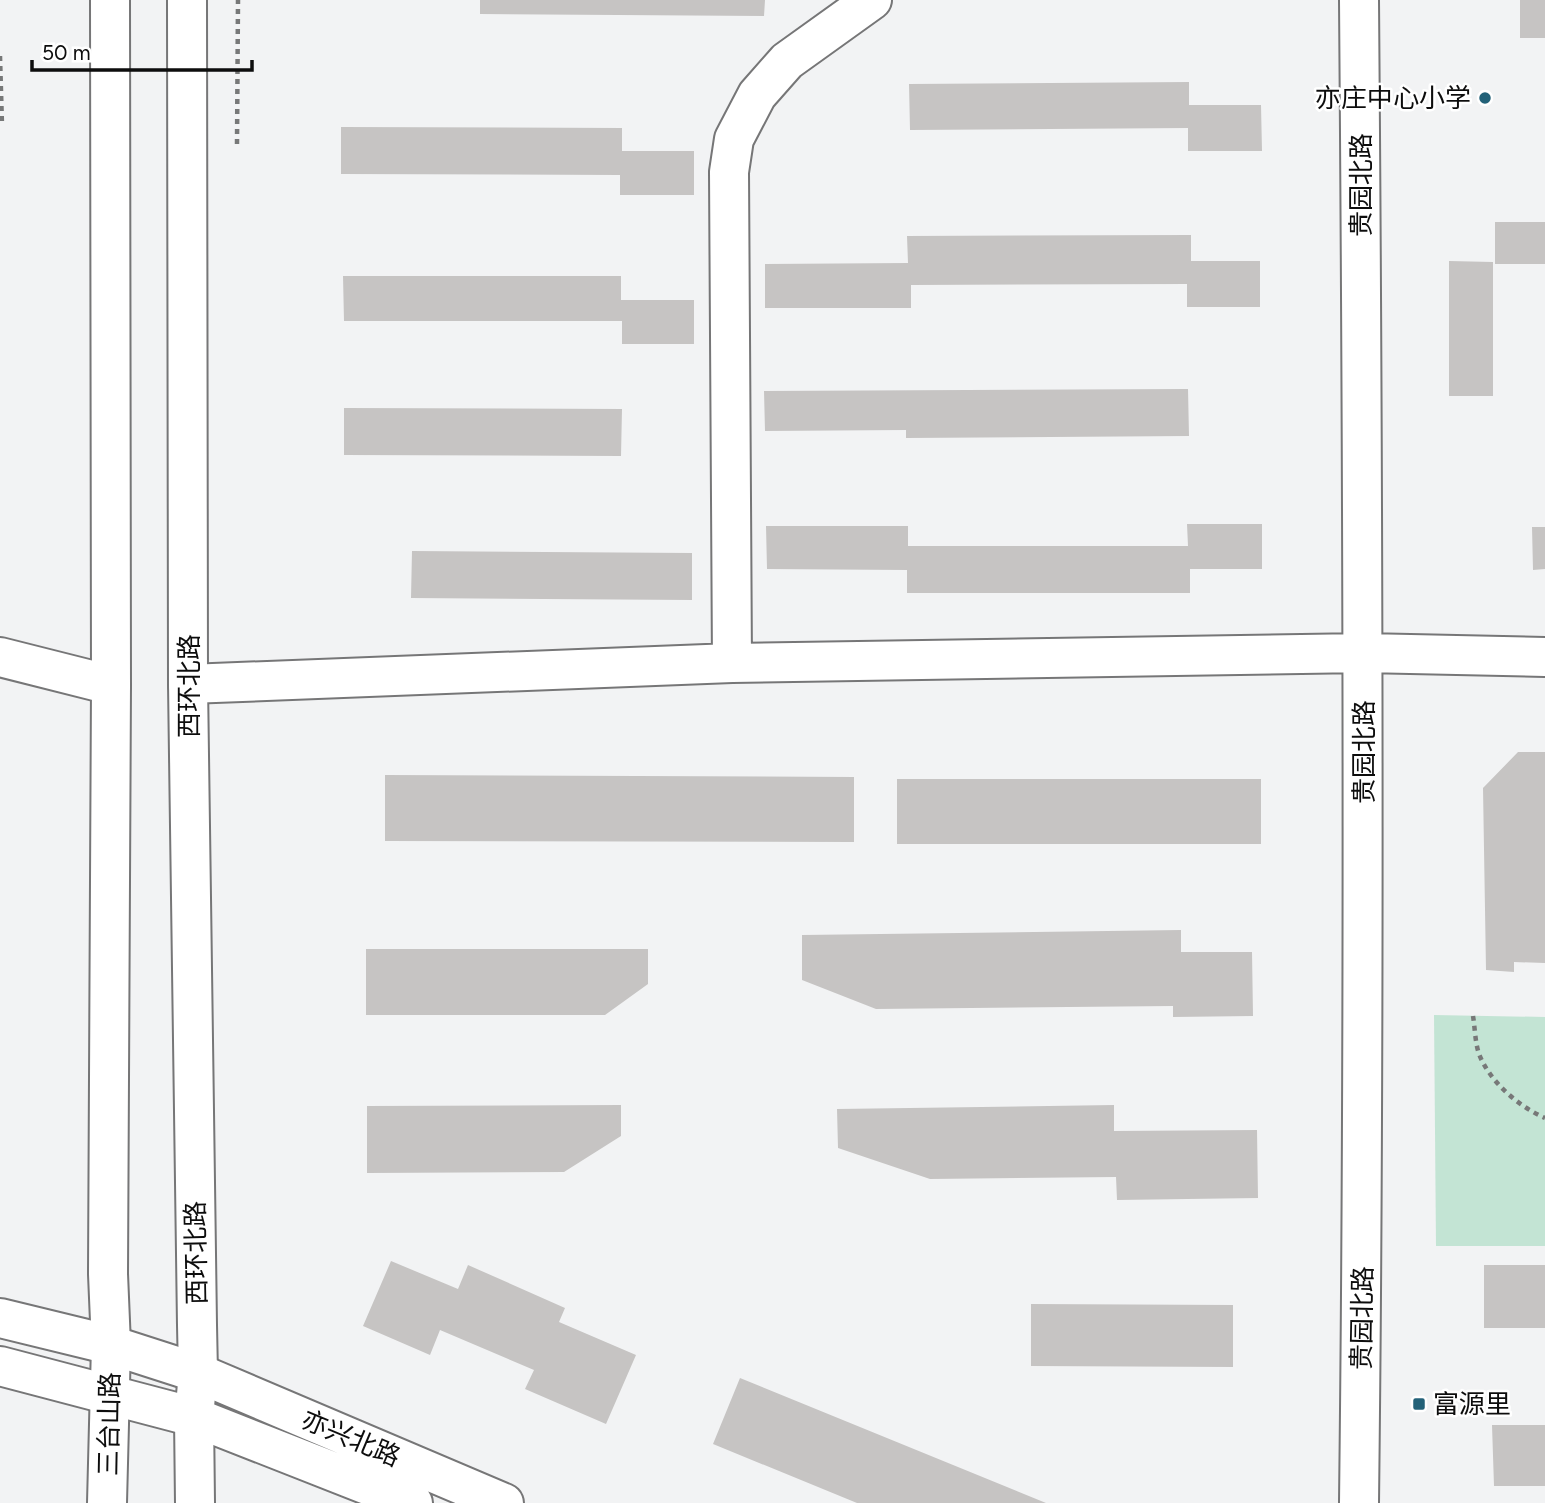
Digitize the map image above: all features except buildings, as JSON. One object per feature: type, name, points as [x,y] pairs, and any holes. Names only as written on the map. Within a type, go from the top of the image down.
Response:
[{"type":"street","points":[[110,0],[108,1260],[111,1345]]},
{"type":"street","name":"西环北路","points":[[187,0],[188,684],[198,1373],[194,1417]]},
{"type":"street","points":[[732,663],[729,172],[734,139],[757,95],[787,61],[872,0]]},
{"type":"street","name":"贵园北路","points":[[1359,0],[1364,653],[1364,1124],[1359,1503]]},
{"type":"street","points":[[188,684],[732,663],[1364,653],[1545,657]]},
{"type":"street","points":[[0,657],[111,685]]},
{"type":"street","name":"亦兴北路","points":[[0,1318],[111,1345],[198,1373],[504,1503]]},
{"type":"street","name":"三台山路","points":[[107,1503],[111,1345]]},
{"type":"street","name":"亦兴北路","points":[[0,1366],[194,1417],[413,1503]]},
{"type":"street","points":[[194,1417],[194,1503]]},
{"type":"path","points":[[237,144],[238,0]]},
{"type":"path","points":[[0,55],[2,125]]},
{"type":"path","points":[[1473,1016],[1478,1051],[1489,1073],[1509,1095],[1545,1118]]},
{"type":"green space","points":[[1434,1015],[1545,1017],[1545,1246],[1436,1246]]},
{"type":"place","name":"亦庄中心小学","points":[[1485,98]]},
{"type":"place","name":"富源里","points":[[1419,1404]]}]
